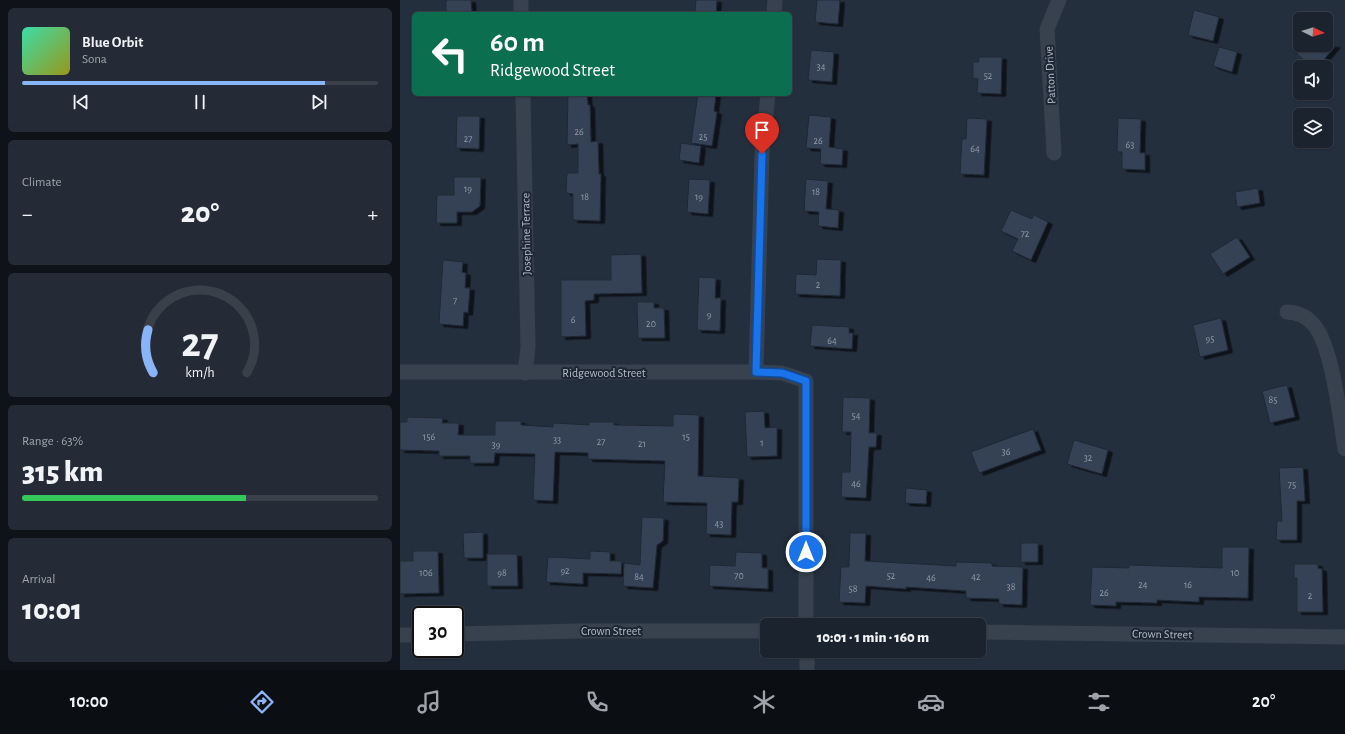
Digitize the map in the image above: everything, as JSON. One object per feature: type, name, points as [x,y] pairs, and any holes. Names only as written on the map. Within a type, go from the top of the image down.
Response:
[{"type":"street","points":[[521,0],[521,12]]},
{"type":"street","points":[[774,12],[775,0]]},
{"type":"street","name":"Patton Drive","points":[[1054,153],[1047,29],[1059,0]]},
{"type":"street","name":"Josephine Terrace","points":[[523,96],[528,347],[525,373]]},
{"type":"street","points":[[756,372],[762,154],[768,96]]},
{"type":"street","points":[[1287,312],[1294,312],[1314,324],[1321,337],[1333,377],[1345,449]]},
{"type":"street","name":"Ridgewood Street","points":[[400,372],[756,372],[782,373],[806,381],[806,618]]},
{"type":"street","name":"Crown Street","points":[[464,634],[578,631],[760,631]]},
{"type":"street","name":"Crown Street","points":[[986,632],[1345,637]]},
{"type":"street","points":[[400,635],[412,634]]},
{"type":"street","points":[[807,658],[807,670]]},
{"type":"building","points":[[446,0],[471,0],[472,12],[446,12]]},
{"type":"building","points":[[696,0],[717,0],[716,12],[695,12]]},
{"type":"building","points":[[817,0],[840,0],[838,24],[815,22]]},
{"type":"building","points":[[1194,10],[1219,17],[1213,41],[1188,35]]},
{"type":"building","points":[[1219,47],[1237,52],[1232,72],[1213,66]]},
{"type":"building","points":[[811,50],[834,52],[832,82],[808,80]]},
{"type":"building","points":[[1299,52],[1330,52],[1324,60],[1304,60],[1297,54]]},
{"type":"building","points":[[979,57],[1002,57],[1001,94],[977,93],[978,79],[973,78],[973,62],[979,62]]},
{"type":"building","points":[[568,96],[587,96],[588,105],[590,105],[591,142],[598,141],[599,174],[601,174],[600,221],[573,220],[573,194],[566,193],[567,173],[578,173],[578,144],[567,145]]},
{"type":"building","points":[[698,96],[716,96],[714,111],[717,112],[712,146],[691,143]]},
{"type":"building","points":[[809,115],[831,117],[829,147],[843,149],[842,165],[820,164],[821,149],[806,148]]},
{"type":"building","points":[[457,116],[480,116],[479,149],[456,148]]},
{"type":"building","points":[[967,118],[987,119],[984,175],[960,174],[962,139],[966,139]]},
{"type":"building","points":[[1118,118],[1141,119],[1140,153],[1145,153],[1145,170],[1122,169],[1122,152],[1117,152]]},
{"type":"building","points":[[681,143],[701,146],[699,163],[679,160]]},
{"type":"building","points":[[454,177],[481,177],[480,206],[472,212],[457,212],[457,223],[436,223],[437,195],[454,195]]},
{"type":"building","points":[[689,179],[710,180],[708,214],[687,212]]},
{"type":"building","points":[[806,179],[828,181],[826,209],[839,210],[838,228],[818,226],[819,212],[804,211]]},
{"type":"building","points":[[1258,188],[1260,203],[1237,207],[1235,192]]},
{"type":"building","points":[[1011,210],[1032,219],[1034,215],[1048,222],[1031,260],[1012,251],[1018,239],[1001,231]]},
{"type":"building","points":[[1237,237],[1250,257],[1223,274],[1210,254]]},
{"type":"building","points":[[641,254],[642,293],[594,294],[594,300],[585,301],[586,336],[561,337],[561,280],[611,280],[611,255]]},
{"type":"building","points":[[817,259],[841,260],[840,296],[795,294],[796,274],[816,275]]},
{"type":"building","points":[[443,260],[463,262],[462,272],[466,273],[465,288],[470,288],[468,313],[464,312],[463,326],[439,324]]},
{"type":"building","points":[[699,277],[716,278],[715,298],[721,298],[720,331],[697,330]]},
{"type":"building","points":[[637,302],[654,302],[654,308],[664,308],[665,338],[638,338]]},
{"type":"building","points":[[1221,318],[1228,350],[1200,357],[1193,325]]},
{"type":"building","points":[[812,325],[849,327],[849,333],[853,333],[852,349],[810,346]]},
{"type":"building","points":[[1287,385],[1295,417],[1270,423],[1262,391]]},
{"type":"building","points":[[843,397],[870,398],[869,433],[877,433],[876,447],[869,447],[866,498],[841,497],[842,472],[850,472],[851,432],[842,432]]},
{"type":"building","points":[[764,411],[765,428],[777,427],[777,456],[747,457],[745,412]]},
{"type":"building","points":[[673,414],[699,415],[698,476],[739,478],[738,502],[732,502],[731,535],[706,534],[707,503],[663,502],[665,461],[588,459],[588,453],[555,452],[553,501],[533,500],[535,454],[495,453],[494,463],[470,463],[470,456],[439,456],[439,451],[400,450],[400,422],[407,422],[407,417],[443,418],[442,423],[459,423],[458,435],[495,435],[495,421],[521,421],[521,425],[553,427],[553,423],[589,425],[589,422],[614,422],[614,425],[673,426]]},
{"type":"building","points":[[1033,429],[1041,450],[979,473],[971,452]]},
{"type":"building","points":[[1074,440],[1108,450],[1102,474],[1067,464]]},
{"type":"building","points":[[1303,467],[1305,501],[1297,501],[1297,540],[1276,540],[1277,521],[1282,521],[1279,468]]},
{"type":"building","points":[[906,488],[927,490],[926,504],[905,503]]},
{"type":"building","points":[[642,517],[664,518],[663,541],[657,545],[653,588],[623,586],[624,563],[640,565]]},
{"type":"building","points":[[483,532],[483,558],[464,558],[463,533]]},
{"type":"building","points":[[850,533],[866,533],[865,561],[956,566],[956,562],[992,563],[992,566],[1023,567],[1022,605],[999,604],[999,599],[966,598],[966,591],[866,586],[865,603],[839,602],[841,567],[849,567]]},
{"type":"building","points":[[1021,543],[1038,543],[1038,562],[1021,562]]},
{"type":"building","points":[[1222,547],[1249,547],[1248,598],[1199,597],[1199,602],[1157,600],[1157,603],[1116,602],[1116,606],[1090,605],[1092,567],[1129,568],[1129,565],[1222,568]]},
{"type":"building","points":[[413,551],[438,551],[439,593],[400,594],[400,561],[413,561]]},
{"type":"building","points":[[590,551],[610,552],[610,561],[622,561],[621,574],[583,573],[583,584],[546,582],[548,557],[590,559]]},
{"type":"building","points":[[736,552],[762,553],[762,568],[768,568],[768,589],[709,586],[710,565],[735,566]]},
{"type":"building","points":[[487,554],[517,554],[518,586],[487,586]]},
{"type":"building","points":[[1294,564],[1318,564],[1318,568],[1322,569],[1323,612],[1297,612],[1297,578],[1294,578]]},
{"type":"route","points":[[762,154],[756,372],[782,373],[806,381],[806,552]]}]
